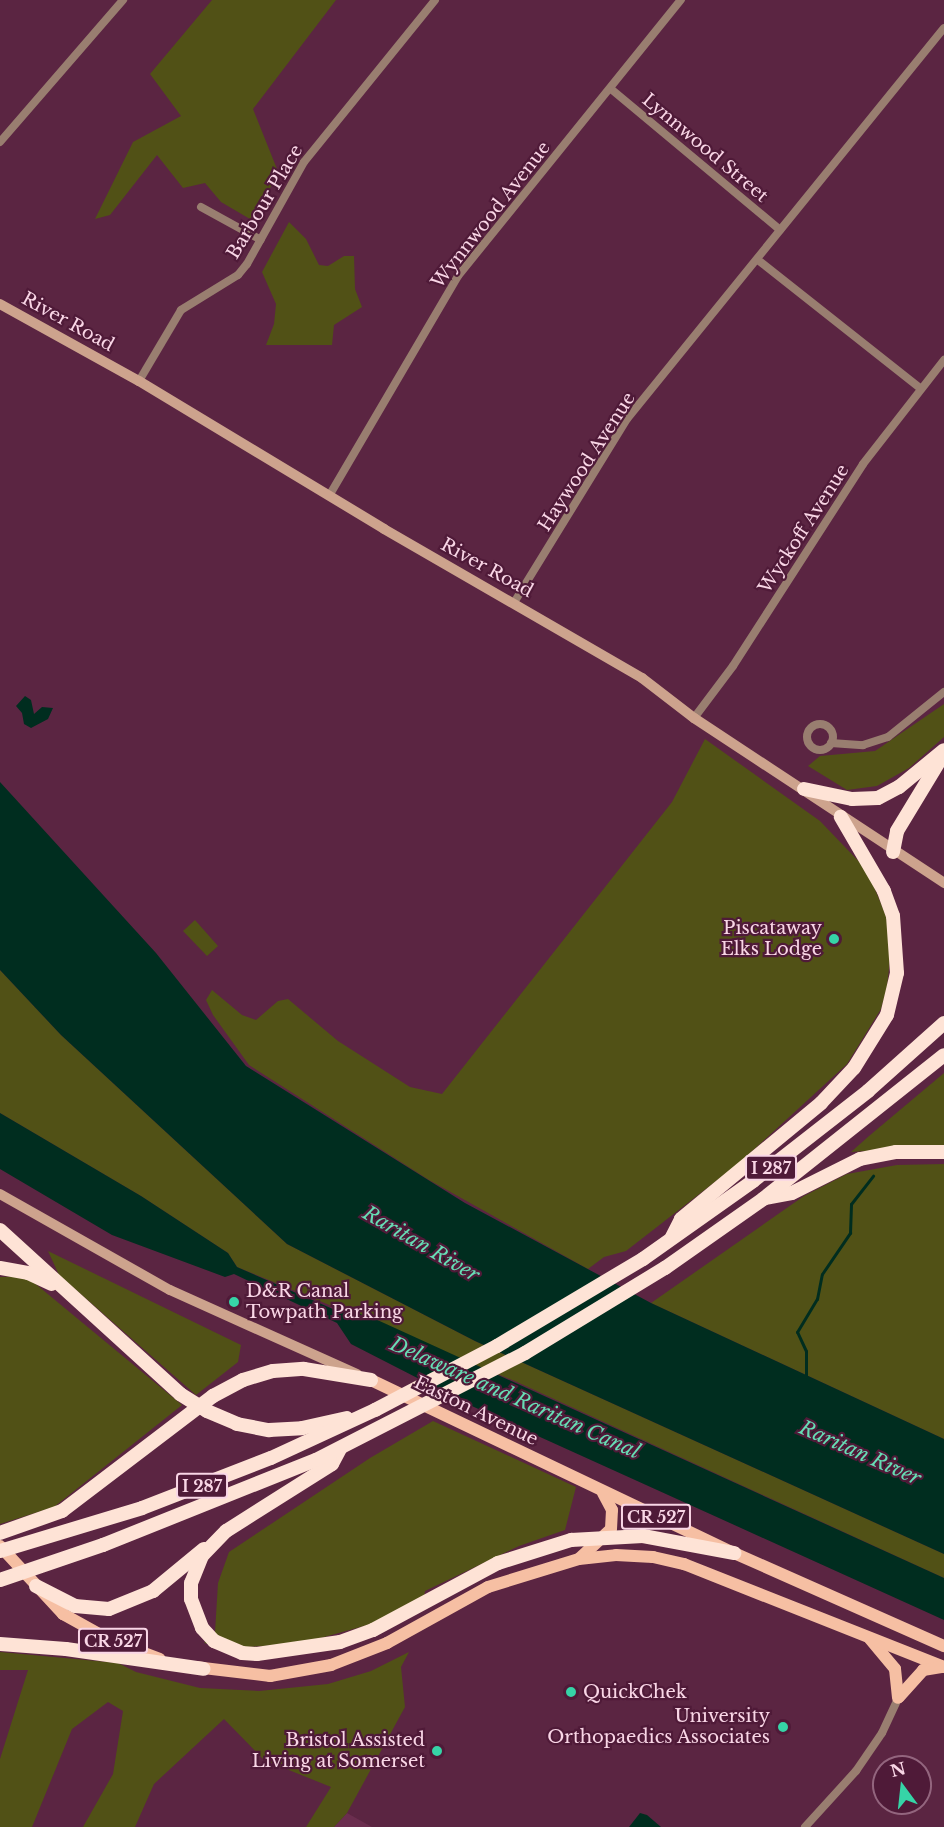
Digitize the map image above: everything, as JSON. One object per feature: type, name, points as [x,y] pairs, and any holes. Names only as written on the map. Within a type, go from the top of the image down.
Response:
[{"type":"highway","points":[[804,789],[852,799],[878,798],[899,787],[944,752]]},
{"type":"highway","points":[[893,852],[901,823],[944,752]]},
{"type":"highway","points":[[670,1241],[681,1220],[821,1103],[868,1048],[887,1015],[897,973],[893,916],[884,891],[841,817]]},
{"type":"highway","name":"I 287","points":[[0,1551],[28,1544],[201,1486],[372,1412],[497,1346],[670,1241],[811,1137],[944,1023]]},
{"type":"highway","name":"I 287","points":[[0,1580],[212,1504],[340,1449],[525,1353],[665,1268],[763,1199],[944,1054]]},
{"type":"highway","points":[[763,1199],[792,1193],[860,1159],[896,1152],[944,1152]]},
{"type":"highway","points":[[0,1230],[180,1394],[223,1419],[254,1428],[282,1431],[372,1412]]},
{"type":"highway","points":[[0,1268],[28,1273],[67,1292]]},
{"type":"highway","points":[[0,1533],[62,1511],[213,1396],[243,1380],[273,1371],[304,1369],[371,1380]]},
{"type":"highway","points":[[36,1586],[75,1606],[110,1609],[153,1591],[214,1541],[332,1464],[340,1449]]},
{"type":"highway","points":[[214,1541],[202,1556],[191,1583],[195,1614],[214,1641],[235,1651],[257,1654],[340,1642],[386,1623],[504,1560],[551,1545],[607,1535],[662,1538],[734,1554]]},
{"type":"highway","points":[[0,1644],[66,1649],[204,1669]]},
{"type":"main road","name":"Easton Avenue","points":[[371,1380],[734,1554],[944,1646]]},
{"type":"main road","points":[[579,1559],[607,1535],[613,1523],[612,1510],[600,1490]]},
{"type":"main road","name":"CR 527","points":[[0,1546],[63,1614],[110,1640],[165,1660],[204,1669],[270,1676],[332,1665],[387,1643],[488,1587],[579,1559],[636,1555],[684,1564],[944,1667]]},
{"type":"main road","points":[[867,1636],[895,1669],[898,1698]]},
{"type":"main road","points":[[898,1698],[923,1670],[944,1667]]},
{"type":"street","points":[[0,142],[123,0]]},
{"type":"street","name":"Barbour Place","points":[[139,381],[181,310],[238,275],[261,240],[304,162],[435,0]]},
{"type":"street","name":"Wynnwood Avenue","points":[[328,496],[458,276],[681,0]]},
{"type":"street","points":[[780,230],[944,28]]},
{"type":"street","name":"Lynnwood Street","points":[[611,89],[780,230]]},
{"type":"street","points":[[201,207],[261,240]]},
{"type":"street","name":"Haywood Avenue","points":[[515,601],[627,419],[780,230]]},
{"type":"street","points":[[758,260],[919,387]]},
{"type":"street","name":"River Road","points":[[0,304],[139,381],[328,496],[515,601],[642,678],[694,718],[804,789],[893,852],[944,883]]},
{"type":"street","name":"Wyckoff Avenue","points":[[694,718],[919,387],[944,360]]},
{"type":"street","points":[[831,742],[863,745],[888,736],[944,692]]},
{"type":"street","name":"Easton Avenue","points":[[2,1195],[170,1290],[371,1380]]},
{"type":"street","points":[[805,1827],[856,1771],[882,1733],[898,1698]]},
{"type":"shaded area","points":[[212,0],[336,0],[253,109],[279,174],[250,219],[221,202],[205,183],[183,188],[157,155],[110,215],[95,219],[133,142],[181,116],[150,74]]},
{"type":"shaded area","points":[[289,222],[306,239],[319,265],[328,266],[344,256],[354,256],[355,289],[362,307],[334,325],[332,345],[266,345],[274,324],[276,304],[262,272]]},
{"type":"shaded area","points":[[944,704],[944,737],[909,768],[877,786],[847,790],[808,766],[820,756],[875,751]]},
{"type":"shaded area","points":[[705,739],[820,821],[867,870],[887,918],[890,959],[887,987],[881,1009],[847,1064],[738,1164],[626,1251],[604,1257],[588,1269],[429,1180],[249,1065],[213,1015],[206,1000],[212,990],[242,1015],[256,1020],[278,1001],[288,999],[338,1041],[410,1087],[442,1094],[672,802]]},
{"type":"shaded area","points":[[195,920],[218,946],[207,956],[183,931]]},
{"type":"shaded area","points":[[0,970],[61,1035],[287,1244],[475,1341],[944,1554],[944,1578],[517,1382],[237,1267],[228,1253],[141,1196],[0,1113]]},
{"type":"shaded area","points":[[944,1073],[944,1146],[851,1152],[869,1136]]},
{"type":"shaded area","points":[[944,1164],[944,1439],[651,1303],[804,1196],[847,1174],[897,1165]]},
{"type":"shaded area","points":[[48,1251],[241,1345],[238,1362],[196,1395],[59,1275]]},
{"type":"shaded area","points":[[26,1276],[182,1405],[54,1507],[0,1524],[0,1277]]},
{"type":"shaded area","points":[[433,1421],[576,1487],[565,1530],[519,1546],[425,1591],[424,1597],[375,1623],[299,1644],[229,1648],[204,1643],[215,1632],[218,1583],[229,1552],[370,1458]]},
{"type":"shaded area","points":[[0,1652],[118,1663],[136,1672],[200,1688],[259,1691],[328,1684],[371,1671],[409,1652],[401,1667],[405,1707],[347,1813],[334,1827],[306,1827],[331,1787],[264,1760],[224,1719],[154,1784],[135,1827],[83,1827],[113,1774],[123,1711],[108,1702],[72,1729],[32,1827],[0,1827],[0,1759],[28,1670],[0,1670]]},
{"type":"shaded area","points":[[347,1813],[372,1827],[334,1827]]},
{"type":"water","points":[[25,696],[31,700],[34,714],[42,707],[53,708],[48,719],[31,728],[24,724],[22,713],[16,706]]},
{"type":"water","name":"Raritan River","points":[[0,782],[156,953],[246,1066],[465,1203],[651,1303],[944,1439],[944,1554],[475,1341],[287,1244],[61,1035],[0,970]]},
{"type":"water","name":"Delaware and Raritan Canal","points":[[0,1113],[141,1196],[228,1253],[237,1267],[342,1313],[346,1310],[373,1318],[944,1578],[944,1620],[474,1407],[351,1344],[337,1323],[234,1274],[225,1277],[112,1235],[0,1169]]},
{"type":"water","points":[[640,1813],[647,1815],[661,1827],[629,1827]]},
{"type":"waterway","points":[[806,1377],[806,1351],[797,1332],[817,1299],[822,1274],[850,1233],[851,1204],[873,1176]]},
{"type":"place","name":"Piscataway Elks Lodge","points":[[834,939]]},
{"type":"place","name":"D&R Canal Towpath Parking","points":[[234,1302]]},
{"type":"place","name":"QuickChek","points":[[571,1692]]},
{"type":"place","name":"University Orthopaedics Associates","points":[[783,1727]]},
{"type":"place","name":"Bristol Assisted Living at Somerset","points":[[437,1751]]}]
